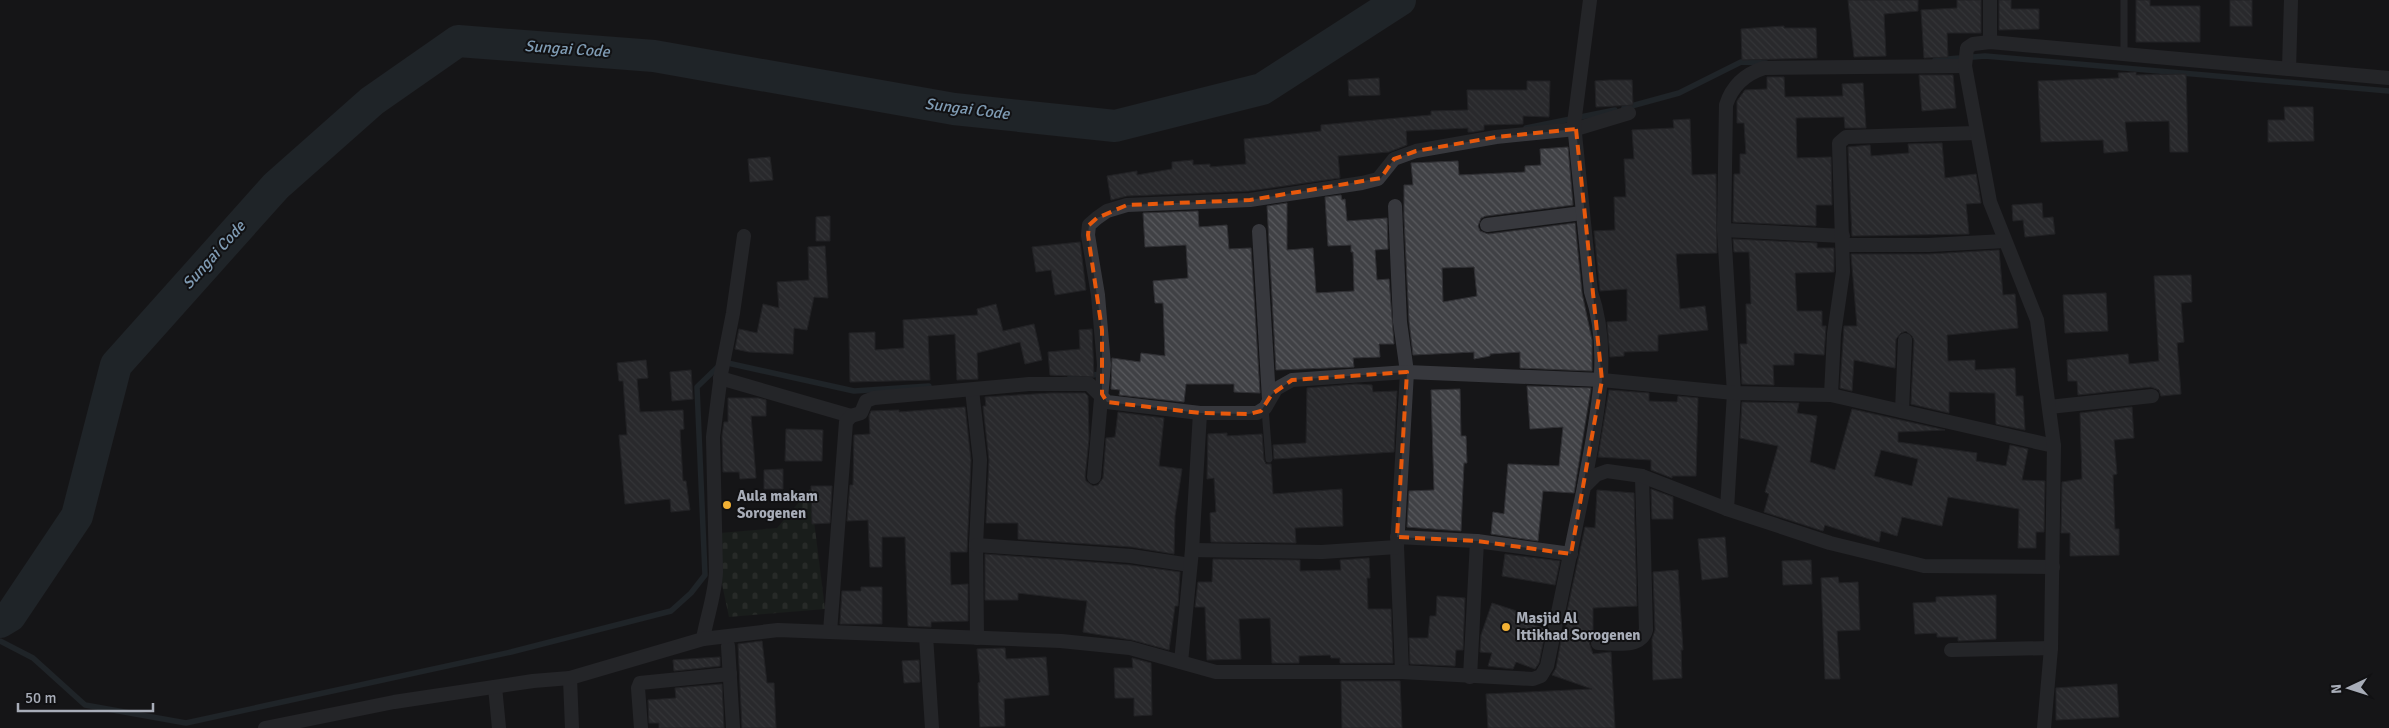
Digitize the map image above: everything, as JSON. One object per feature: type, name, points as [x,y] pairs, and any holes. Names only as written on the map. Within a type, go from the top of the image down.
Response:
[{"type":"street","points":[[1990,0],[1990,42]]},
{"type":"street","points":[[2289,69],[2291,0]]},
{"type":"street","points":[[265,728],[394,702],[533,681],[570,678],[703,639],[778,630],[1061,641],[1130,648],[1216,672],[1402,672],[1533,679],[1545,673],[1571,554],[1602,380],[1597,309],[1591,292],[1582,213],[1575,122],[1590,2]]},
{"type":"street","points":[[2044,728],[2051,648],[2054,567],[2054,446],[2037,320],[1990,202],[1976,133],[1965,60],[1973,44],[1990,42],[2389,78]]},
{"type":"street","points":[[1727,509],[1734,393],[1724,230],[1726,105],[1729,95],[1753,71],[1774,68],[1965,60]]},
{"type":"street","points":[[1094,477],[1104,366],[1095,266],[1088,235],[1089,225],[1107,211],[1127,205],[1250,200],[1362,183],[1378,179],[1394,159],[1416,151],[1629,113]]},
{"type":"street","points":[[1831,395],[1834,334],[1843,272],[1838,148],[1842,140],[1846,137],[1869,135],[1976,133]]},
{"type":"street","points":[[1395,206],[1400,322],[1407,372],[1397,542],[1402,672]]},
{"type":"street","points":[[1487,225],[1582,213]]},
{"type":"street","points":[[1724,230],[1929,245],[2005,241]]},
{"type":"street","points":[[1259,231],[1267,403]]},
{"type":"street","points":[[703,639],[708,612],[715,593],[713,437],[721,371],[733,313],[744,236]]},
{"type":"street","points":[[1902,411],[1905,340]]},
{"type":"street","points":[[721,371],[851,416]]},
{"type":"street","points":[[830,632],[846,422],[851,416],[861,412],[866,402],[874,398],[1029,384],[1089,384],[1102,394],[1107,402],[1200,413],[1249,414],[1257,413],[1267,403],[1276,389],[1292,380],[1407,372],[1602,380],[1734,393],[1831,395],[2054,446]]},
{"type":"street","points":[[972,390],[980,460],[976,545],[977,638]]},
{"type":"street","points":[[2049,407],[2152,396]]},
{"type":"street","points":[[1181,662],[1192,550],[1200,413]]},
{"type":"street","points":[[1584,487],[1596,475],[1607,472],[1642,476],[1727,509],[1830,543],[1924,566],[2054,567]]},
{"type":"street","points":[[1598,643],[1636,643],[1644,637],[1646,630],[1642,476]]},
{"type":"street","points":[[1470,677],[1477,541]]},
{"type":"street","points":[[1192,550],[1322,552],[1397,542],[1477,541],[1571,554]]},
{"type":"street","points":[[976,545],[1131,556],[1190,566]]},
{"type":"street","points":[[926,636],[932,728]]},
{"type":"street","points":[[728,646],[733,728]]},
{"type":"street","points":[[1951,650],[2051,648]]},
{"type":"street","points":[[641,728],[638,688],[640,683],[730,674]]},
{"type":"street","points":[[570,678],[572,728]]},
{"type":"street","points":[[495,687],[499,728]]},
{"type":"lane","points":[[2124,0],[2124,55]]},
{"type":"lane","points":[[1267,403],[1269,459]]},
{"type":"highlighted area","points":[[1576,129],[1602,380],[1571,554],[1477,541],[1397,537],[1407,372],[1292,380],[1272,394],[1261,411],[1249,414],[1200,413],[1107,402],[1102,394],[1102,330],[1088,235],[1089,225],[1097,218],[1127,205],[1250,200],[1381,178],[1394,159],[1416,151],[1496,137]]},
{"type":"green space","points":[[810,489],[825,609],[729,617],[720,575],[720,533],[777,528]]},
{"type":"building","points":[[1848,0],[1918,0],[1918,11],[1884,14],[1886,56],[1854,57]]},
{"type":"building","points":[[1957,0],[1981,0],[1981,33],[1947,33],[1948,57],[1924,58],[1921,10],[1957,8]]},
{"type":"building","points":[[1999,0],[2011,0],[2011,9],[2039,9],[2039,29],[1999,30]]},
{"type":"building","points":[[2136,0],[2150,0],[2150,6],[2200,6],[2200,42],[2136,42]]},
{"type":"building","points":[[2230,0],[2252,0],[2252,26],[2230,26]]},
{"type":"building","points":[[1784,26],[1784,28],[1816,28],[1817,58],[1742,60],[1741,29]]},
{"type":"building","points":[[2136,72],[2136,75],[2186,74],[2188,152],[2170,152],[2169,121],[2125,122],[2128,151],[2104,153],[2103,140],[2041,142],[2038,81],[2119,78],[2118,73]]},
{"type":"building","points":[[1919,75],[1953,75],[1956,108],[1922,111]]},
{"type":"building","points":[[1767,77],[1784,77],[1785,97],[1843,96],[1842,84],[1863,83],[1866,128],[1845,128],[1844,117],[1796,118],[1797,158],[1831,157],[1832,205],[1816,205],[1816,226],[1733,222],[1734,174],[1740,174],[1740,154],[1746,154],[1744,123],[1737,123],[1737,101],[1745,90],[1767,89]]},
{"type":"building","points":[[1379,78],[1380,95],[1349,96],[1348,80]]},
{"type":"building","points":[[1632,80],[1633,105],[1596,107],[1595,81]]},
{"type":"building","points":[[1527,81],[1550,81],[1549,117],[1523,116],[1523,124],[1484,125],[1484,130],[1473,132],[1468,132],[1468,128],[1406,131],[1407,145],[1389,152],[1338,156],[1340,178],[1249,191],[1127,196],[1111,200],[1107,176],[1137,171],[1137,175],[1172,169],[1172,162],[1193,160],[1193,165],[1210,164],[1210,167],[1246,164],[1244,139],[1321,131],[1321,125],[1431,115],[1431,111],[1468,110],[1467,90],[1527,90]]},
{"type":"building","points":[[2284,107],[2313,107],[2314,141],[2268,142],[2268,120],[2285,120]]},
{"type":"building","points":[[1690,119],[1692,175],[1716,174],[1717,253],[1676,254],[1680,309],[1705,306],[1708,330],[1658,335],[1658,351],[1624,352],[1624,356],[1610,357],[1607,322],[1627,321],[1627,289],[1600,291],[1594,231],[1615,230],[1614,197],[1626,197],[1624,159],[1634,159],[1632,130],[1674,128],[1673,120]]},
{"type":"building","points":[[1942,143],[1945,178],[1976,174],[1981,203],[1966,204],[1969,234],[1852,236],[1848,147],[1870,145],[1871,156],[1909,153],[1908,144]]},
{"type":"building","points":[[1568,147],[1573,205],[1486,216],[1481,218],[1478,226],[1480,231],[1488,234],[1575,223],[1582,293],[1592,340],[1592,371],[1520,368],[1520,352],[1490,354],[1490,356],[1474,359],[1474,352],[1413,355],[1409,321],[1404,217],[1404,185],[1413,185],[1411,163],[1458,161],[1459,175],[1525,172],[1525,166],[1541,165],[1540,149]],"holes":[[[1474,267],[1477,296],[1443,302],[1442,268]]]},
{"type":"building","points":[[770,157],[773,180],[750,182],[748,159]]},
{"type":"building","points":[[1341,195],[1342,200],[1345,199],[1347,221],[1387,218],[1388,249],[1375,250],[1377,280],[1389,279],[1394,344],[1379,344],[1380,357],[1353,358],[1354,367],[1276,370],[1267,206],[1287,203],[1287,250],[1313,248],[1316,293],[1354,291],[1353,252],[1351,252],[1351,245],[1328,246],[1325,197]]},
{"type":"building","points":[[2042,203],[2043,218],[2053,217],[2055,234],[2025,237],[2023,220],[2013,221],[2012,205]]},
{"type":"building","points":[[1198,211],[1199,227],[1227,225],[1229,249],[1251,248],[1260,393],[1234,392],[1234,384],[1186,384],[1184,402],[1119,395],[1120,390],[1111,389],[1112,358],[1140,362],[1141,353],[1165,356],[1163,303],[1155,303],[1153,281],[1188,278],[1186,245],[1145,247],[1143,213]]},
{"type":"building","points":[[830,216],[830,241],[816,241],[816,217]]},
{"type":"building","points":[[1733,239],[1817,243],[1817,248],[1834,248],[1834,272],[1795,273],[1797,311],[1822,311],[1822,326],[1826,326],[1824,355],[1794,353],[1794,365],[1773,365],[1774,385],[1742,384],[1740,344],[1747,344],[1746,304],[1751,304],[1749,252],[1734,252]]},
{"type":"building","points":[[1080,242],[1086,290],[1055,295],[1051,270],[1036,272],[1032,247]]},
{"type":"building","points":[[825,246],[828,298],[814,297],[807,330],[794,328],[793,354],[749,352],[735,349],[739,329],[757,333],[763,304],[779,308],[777,282],[809,280],[808,247]]},
{"type":"building","points":[[1999,250],[2003,295],[2015,294],[2018,328],[1947,335],[1948,361],[1975,360],[1975,370],[2015,368],[2016,396],[2023,396],[2025,430],[1996,424],[1995,393],[1949,392],[1949,413],[1911,404],[1914,340],[1906,331],[1901,333],[1896,339],[1895,368],[1854,360],[1852,391],[1840,388],[1844,326],[1857,326],[1851,254],[1929,254]]},
{"type":"building","points":[[2191,275],[2192,302],[2181,303],[2184,342],[2177,343],[2181,394],[2161,396],[2159,390],[2151,387],[2078,395],[2077,381],[2068,381],[2067,360],[2128,354],[2129,364],[2159,361],[2154,276]]},
{"type":"building","points":[[2106,293],[2108,331],[2065,333],[2063,295]]},
{"type":"building","points":[[996,304],[1003,331],[1034,324],[1042,360],[1025,364],[1020,342],[977,353],[978,379],[957,380],[955,334],[928,336],[930,380],[850,382],[849,333],[875,332],[875,350],[904,348],[903,320],[978,315],[977,309]]},
{"type":"building","points":[[1092,329],[1094,377],[1050,375],[1048,352],[1080,349],[1079,330]]},
{"type":"building","points":[[646,360],[648,378],[637,379],[640,412],[683,410],[684,429],[680,430],[683,481],[686,481],[690,510],[671,512],[670,499],[625,504],[619,435],[627,435],[623,381],[619,381],[617,363]]},
{"type":"building","points":[[691,370],[693,399],[672,401],[670,372]]},
{"type":"building","points":[[1356,384],[1372,385],[1373,392],[1397,391],[1394,452],[1274,459],[1273,445],[1306,443],[1307,388]]},
{"type":"building","points":[[1527,386],[1591,388],[1574,493],[1543,491],[1538,541],[1491,534],[1493,512],[1504,514],[1508,464],[1559,466],[1563,427],[1530,429]]},
{"type":"building","points":[[1460,389],[1461,436],[1466,436],[1467,463],[1464,463],[1461,531],[1407,527],[1409,491],[1434,490],[1431,390]]},
{"type":"building","points":[[1609,390],[1649,393],[1649,401],[1677,402],[1678,396],[1698,398],[1696,476],[1672,476],[1672,478],[1651,470],[1651,460],[1598,457]]},
{"type":"building","points":[[1085,393],[1088,396],[1089,439],[1085,477],[1086,481],[1093,486],[1098,485],[1103,478],[1106,438],[1115,437],[1118,412],[1164,418],[1159,466],[1182,469],[1175,516],[1174,554],[1132,547],[1018,539],[1018,523],[986,523],[989,460],[983,406],[986,406],[985,397]]},
{"type":"building","points":[[728,398],[758,398],[766,400],[766,416],[751,416],[756,478],[740,479],[739,472],[723,472],[722,436],[724,422],[728,422]]},
{"type":"building","points":[[1742,402],[1799,403],[1797,413],[1817,416],[1810,462],[1835,470],[1852,409],[1945,430],[1898,432],[1898,442],[1977,453],[1976,461],[2006,466],[2010,445],[2028,449],[2022,480],[2045,481],[2044,532],[2036,532],[2036,548],[2018,548],[2019,509],[1948,497],[1942,526],[1902,517],[1897,536],[1881,531],[1879,542],[1825,525],[1823,531],[1764,512],[1769,494],[1765,492],[1778,446],[1740,438]],"holes":[[[1881,450],[1918,459],[1912,486],[1874,476]]]},
{"type":"building","points":[[965,407],[971,460],[967,552],[950,552],[951,585],[968,584],[968,621],[931,622],[931,627],[908,626],[905,537],[882,537],[882,567],[870,567],[868,520],[847,521],[850,485],[853,485],[854,435],[870,434],[869,416],[871,411],[899,410],[899,412]]},
{"type":"building","points":[[2132,407],[2134,438],[2114,440],[2117,474],[2113,475],[2115,529],[2119,529],[2119,555],[2070,556],[2070,533],[2061,533],[2062,482],[2082,479],[2080,413]]},
{"type":"building","points":[[786,429],[823,430],[822,461],[785,461]]},
{"type":"building","points":[[1227,433],[1227,436],[1262,434],[1264,460],[1266,464],[1271,464],[1273,494],[1342,489],[1343,526],[1295,528],[1296,543],[1211,542],[1210,513],[1216,512],[1214,478],[1207,479],[1208,434]]},
{"type":"building","points":[[783,469],[783,489],[764,489],[764,470]]},
{"type":"building","points":[[811,486],[832,486],[830,523],[812,524]]},
{"type":"building","points":[[1651,489],[1673,497],[1673,519],[1652,519]]},
{"type":"building","points":[[1597,490],[1634,493],[1637,606],[1593,608],[1593,636],[1589,642],[1593,654],[1611,652],[1615,728],[1488,728],[1486,694],[1592,689],[1552,675],[1556,668],[1562,635],[1566,637],[1566,616],[1585,527],[1595,528]]},
{"type":"building","points":[[1725,537],[1728,577],[1702,580],[1698,539]]},
{"type":"building","points":[[985,554],[1130,565],[1180,572],[1178,606],[1175,606],[1169,650],[1132,640],[1083,632],[1087,601],[1018,593],[1018,600],[985,600]]},
{"type":"building","points":[[1505,554],[1560,561],[1555,585],[1502,576]]},
{"type":"building","points":[[1369,558],[1370,578],[1367,578],[1368,609],[1391,609],[1393,663],[1340,663],[1340,658],[1331,658],[1330,655],[1299,656],[1299,663],[1272,663],[1270,618],[1239,619],[1241,659],[1207,660],[1205,607],[1195,607],[1198,582],[1212,582],[1213,559],[1300,560],[1300,571],[1341,570],[1340,560]]},
{"type":"building","points":[[1811,560],[1812,584],[1783,585],[1782,561]]},
{"type":"building","points":[[1678,570],[1683,650],[1681,650],[1682,678],[1653,680],[1652,639],[1655,630],[1653,572]]},
{"type":"building","points":[[1838,577],[1839,583],[1858,582],[1860,630],[1837,631],[1840,679],[1825,679],[1821,578]]},
{"type":"building","points":[[861,587],[882,587],[882,624],[840,624],[842,591],[861,591]]},
{"type":"building","points":[[1996,595],[1996,639],[1958,641],[1958,637],[1937,637],[1937,633],[1915,634],[1913,603],[1936,602],[1936,597]]},
{"type":"building","points":[[1437,596],[1465,598],[1463,650],[1456,650],[1455,666],[1410,664],[1409,638],[1428,638],[1430,616],[1436,616]]},
{"type":"building","points":[[1492,603],[1532,616],[1529,623],[1546,629],[1539,663],[1535,669],[1516,662],[1513,669],[1488,666],[1492,653],[1480,652],[1481,635]]},
{"type":"building","points":[[762,641],[767,683],[774,683],[776,728],[742,728],[738,644]]},
{"type":"building","points":[[1005,648],[1006,659],[1046,657],[1049,695],[1004,699],[1005,726],[980,727],[978,683],[980,682],[977,649]]},
{"type":"building","points":[[720,657],[720,666],[674,671],[673,660]]},
{"type":"building","points":[[1132,658],[1151,663],[1152,715],[1134,716],[1134,698],[1115,698],[1114,668],[1133,668]]},
{"type":"building","points":[[919,660],[920,682],[904,683],[902,661]]},
{"type":"building","points":[[1341,681],[1400,681],[1402,728],[1342,728]]},
{"type":"building","points":[[722,684],[724,728],[659,728],[659,723],[649,723],[648,700],[676,698],[675,688]]},
{"type":"building","points":[[2117,684],[2119,717],[2056,720],[2056,688]]},
{"type":"waterway","name":"Sungai Code","points":[[0,622],[10,616],[77,516],[116,365],[276,186],[372,101],[458,41],[654,56],[954,109],[1115,126],[1262,89],[1400,0]]},
{"type":"waterway","points":[[1935,60],[1985,56],[2389,91]]},
{"type":"waterway","points":[[1624,108],[1679,93],[1741,62],[1766,63]]},
{"type":"waterway","points":[[1526,128],[1615,110]]},
{"type":"waterway","points":[[0,641],[33,658],[85,705],[186,723],[511,652],[671,611],[691,593],[705,575],[697,387],[723,362],[854,391],[929,386]]},
{"type":"waterway","points":[[1070,377],[1103,374]]},
{"type":"place","name":"Aula makam Sorogenen","points":[[727,505]]},
{"type":"place","name":"Masjid Al Ittikhad Sorogenen","points":[[1506,627]]}]
